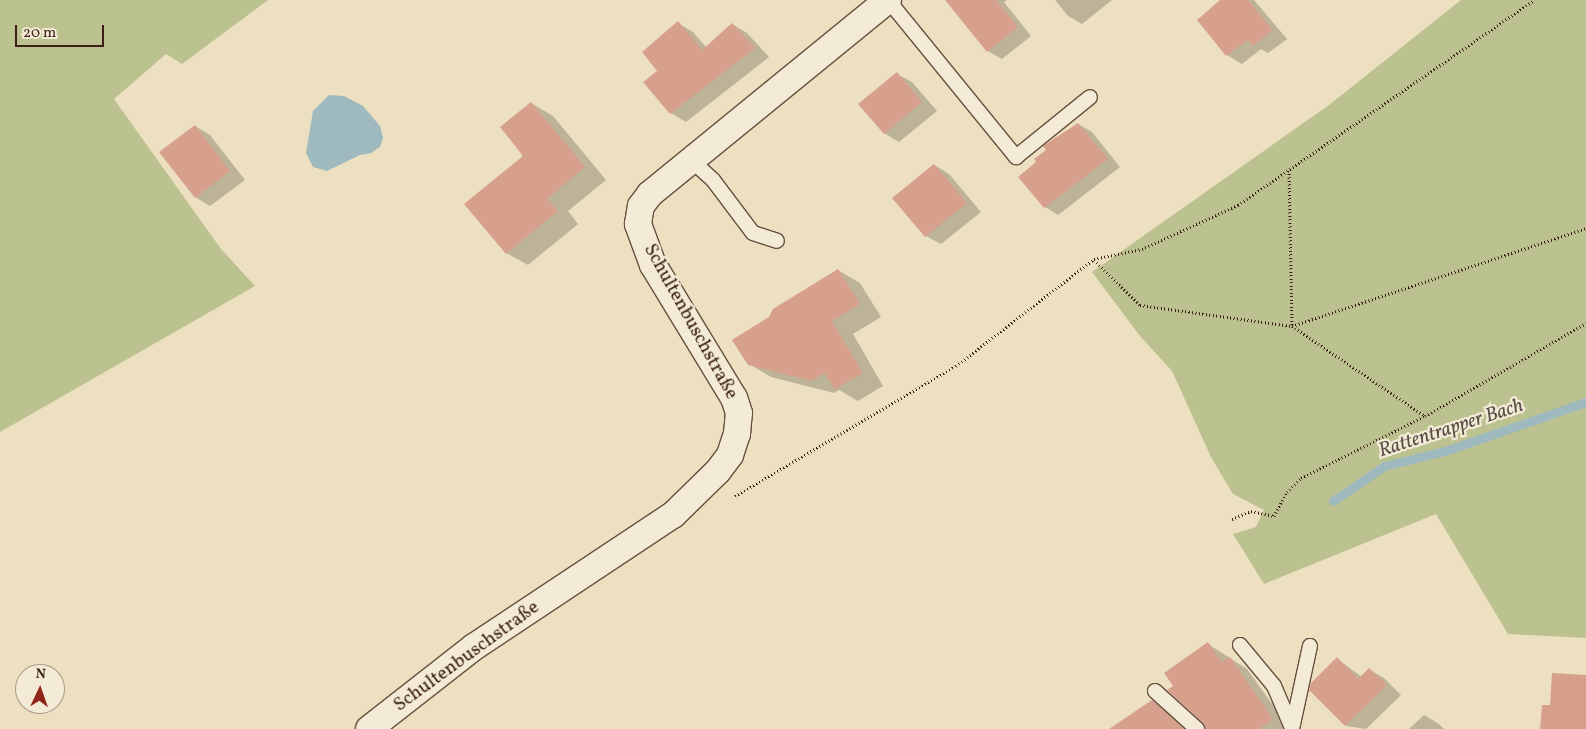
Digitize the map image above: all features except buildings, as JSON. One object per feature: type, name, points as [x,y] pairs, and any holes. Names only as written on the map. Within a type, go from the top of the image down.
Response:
[{"type":"street","name":"Schultenbuschstraße","points":[[368,729],[474,647],[673,515],[704,486],[730,455],[737,434],[739,413],[728,385],[652,265],[638,224],[640,206],[650,194],[692,162],[888,0]]},
{"type":"lane","points":[[888,0],[1016,157],[1090,97]]},
{"type":"lane","points":[[692,162],[713,180],[753,233],[777,241]]},
{"type":"lane","points":[[1240,645],[1274,686],[1292,728]]},
{"type":"lane","points":[[1292,728],[1310,646]]},
{"type":"lane","points":[[1155,691],[1197,729]]},
{"type":"path","points":[[704,486],[736,496],[956,366],[1094,259],[1142,250],[1238,205],[1534,0]]},
{"type":"path","points":[[1289,170],[1292,326]]},
{"type":"path","points":[[1292,326],[1586,228]]},
{"type":"path","points":[[1094,259],[1140,305],[1292,326],[1425,416]]},
{"type":"path","points":[[1232,519],[1251,512],[1274,516],[1286,492],[1300,478],[1425,416],[1586,323]]},
{"type":"green space","points":[[0,0],[268,0],[182,64],[166,54],[114,99],[221,249],[255,286],[0,432]]},
{"type":"green space","points":[[1461,0],[1586,0],[1586,638],[1508,634],[1436,514],[1264,584],[1233,534],[1256,527],[1264,510],[1233,494],[1211,457],[1172,371],[1140,336],[1092,272],[1329,105]]},
{"type":"water","points":[[329,95],[344,96],[363,106],[380,126],[383,138],[380,147],[371,153],[360,155],[327,171],[313,167],[306,153],[313,111]]},
{"type":"waterway","name":"Rattentrapper Bach","points":[[1333,501],[1384,466],[1445,451],[1586,402]]}]
